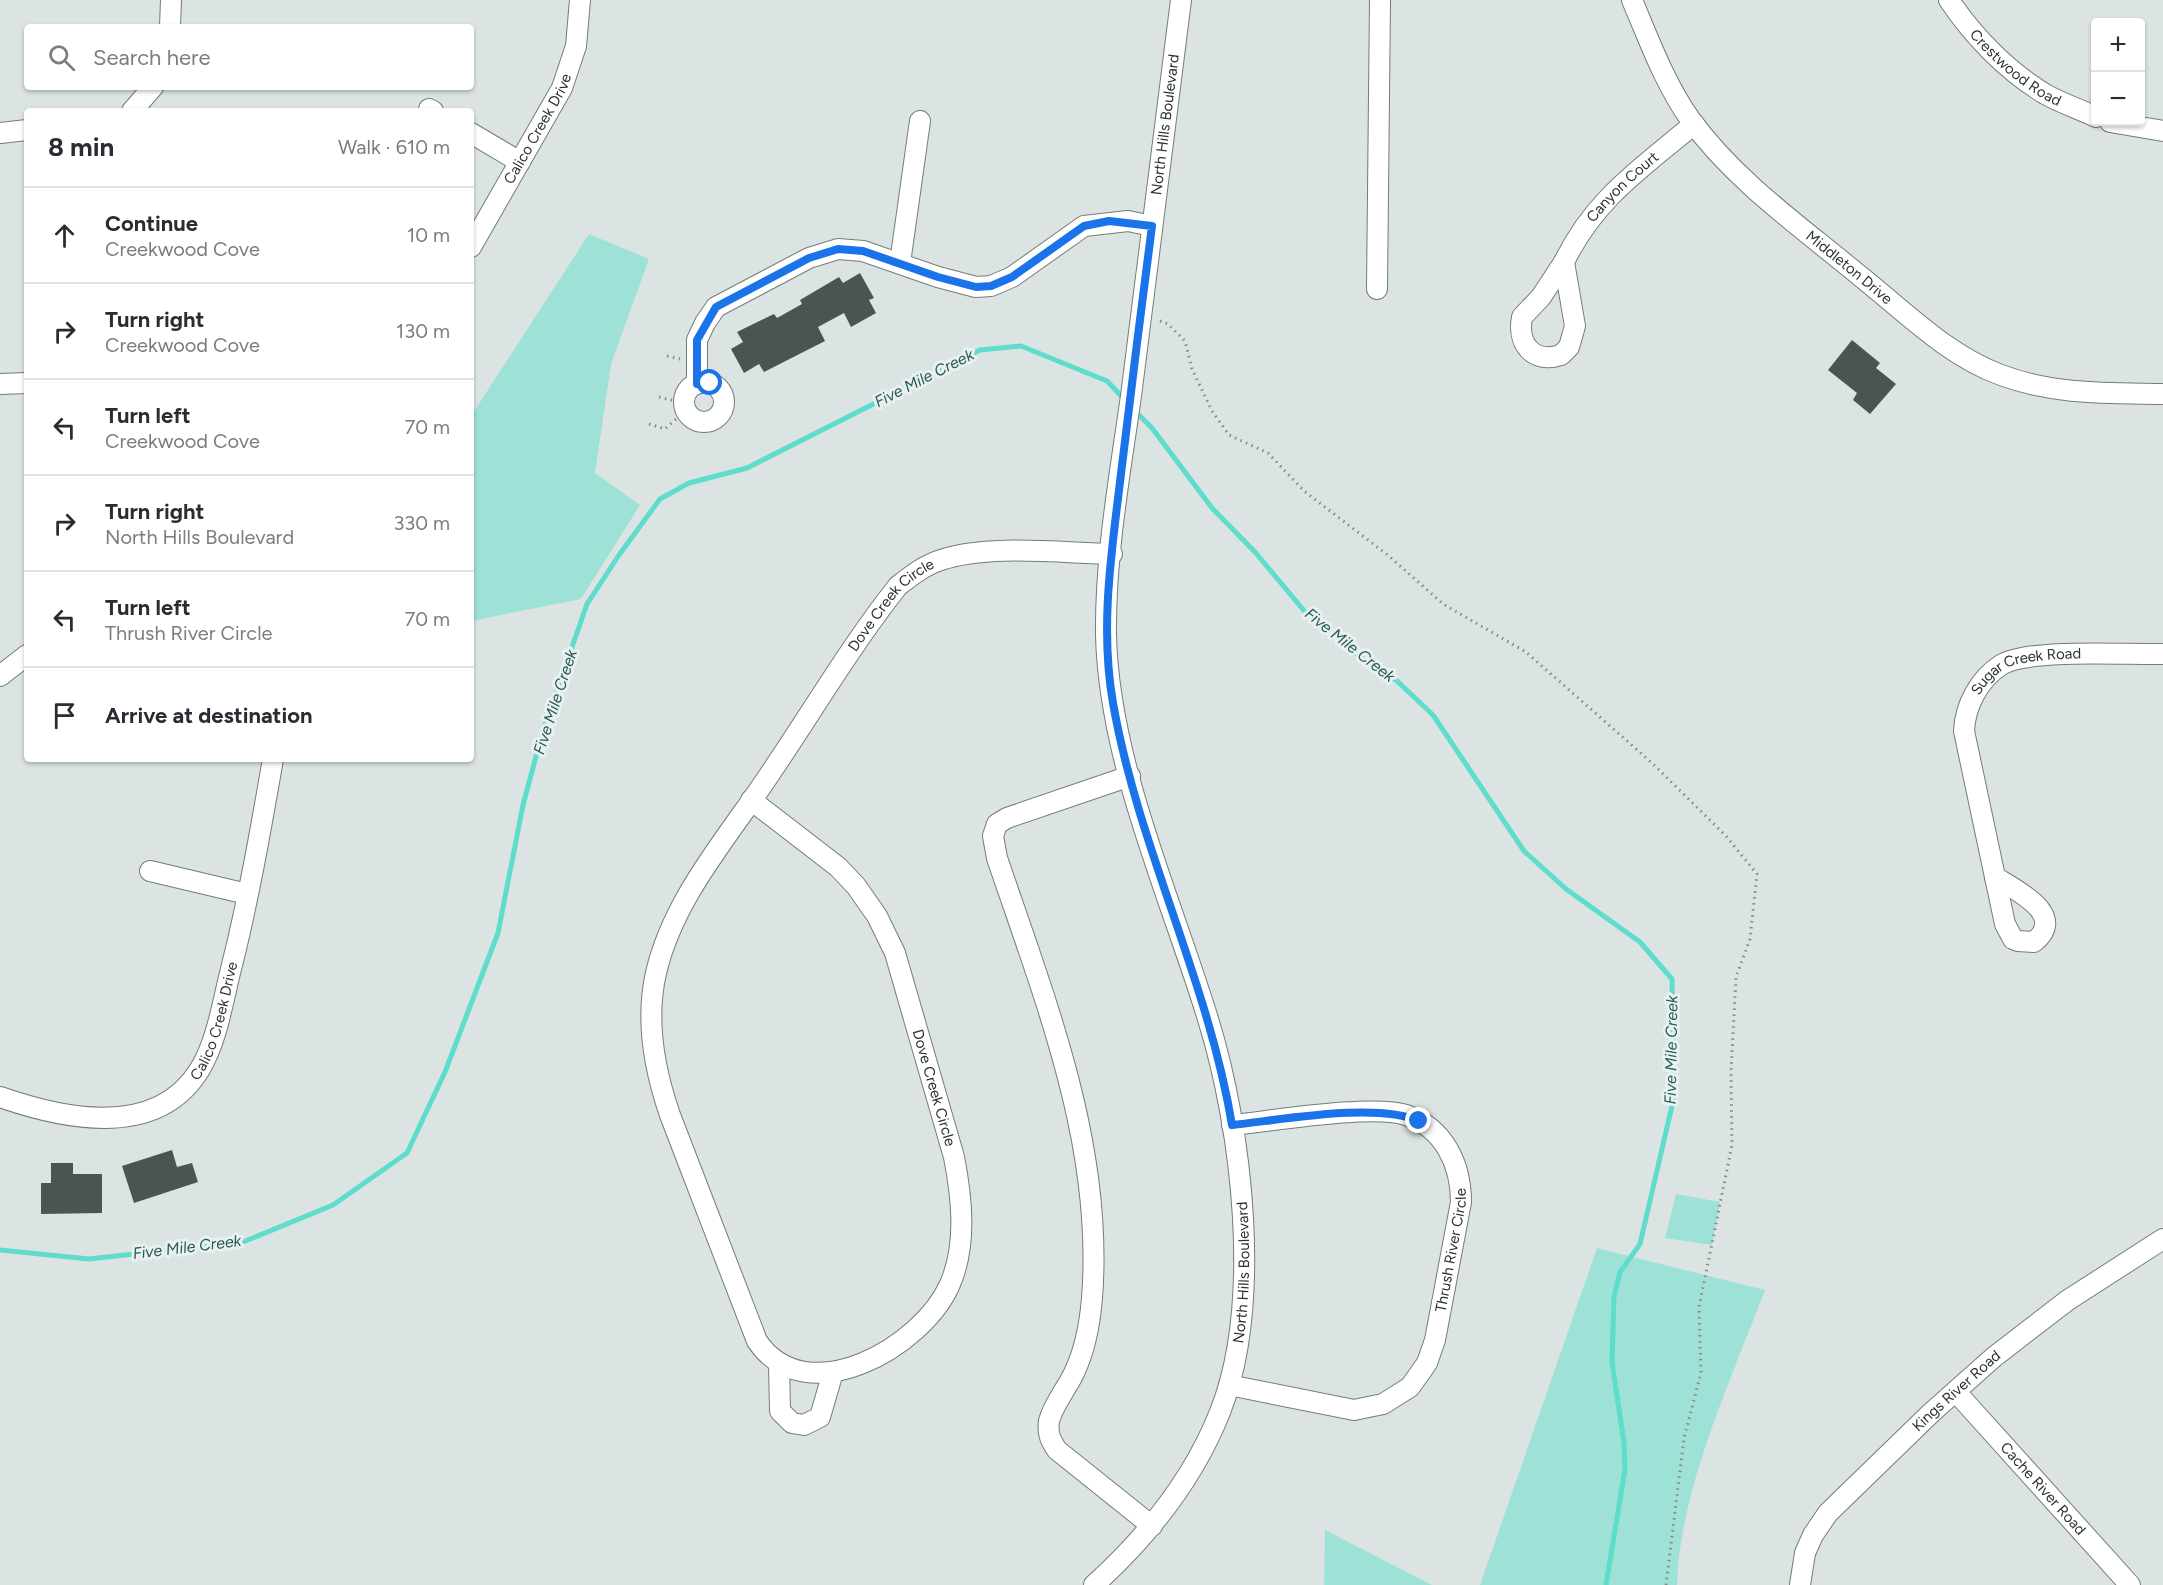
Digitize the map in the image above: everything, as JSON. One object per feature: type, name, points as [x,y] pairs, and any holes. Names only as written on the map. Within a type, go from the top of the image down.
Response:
[{"type":"street","points":[[170,24],[171,0]]},
{"type":"street","name":"Calico Creek Drive","points":[[474,242],[569,70],[576,46],[580,0]]},
{"type":"street","name":"North Hills Boulevard","points":[[1094,1585],[1152,1526],[1182,1486],[1220,1412],[1229,1385],[1236,1351],[1243,1263],[1239,1165],[1224,1081],[1209,1020],[1130,776],[1113,700],[1106,638],[1112,554],[1125,438],[1181,0]]},
{"type":"street","points":[[1377,289],[1380,0]]},
{"type":"street","name":"Middleton Drive","points":[[1632,0],[1656,56],[1694,124],[1712,147],[1758,192],[1961,355],[2000,375],[2048,389],[2163,394]]},
{"type":"street","name":"Crestwood Road","points":[[1949,0],[1986,45],[2006,65],[2047,95],[2091,115]]},
{"type":"street","points":[[138,108],[151,90]]},
{"type":"street","points":[[900,263],[920,121]]},
{"type":"street","name":"Canyon Court","points":[[1564,262],[1589,218],[1606,198],[1694,124]]},
{"type":"street","points":[[2134,126],[2163,131]]},
{"type":"street","points":[[0,133],[24,130]]},
{"type":"street","points":[[474,135],[520,162]]},
{"type":"street","points":[[697,384],[697,340],[716,307],[731,297],[809,258],[838,249],[863,251],[961,284],[991,286],[1012,277],[1084,226],[1109,221],[1152,226]]},
{"type":"street","points":[[703,382],[716,386],[723,397],[722,410],[714,420],[701,423],[689,417],[684,407],[687,391],[703,382]]},
{"type":"street","points":[[0,384],[24,383]]},
{"type":"street","name":"Dove Creek Circle","points":[[751,800],[838,867],[856,886],[877,916],[895,953],[954,1157],[960,1191],[962,1219],[957,1261],[949,1288],[933,1313],[892,1348],[833,1372],[801,1372],[779,1364],[767,1355],[757,1341],[658,1080],[651,1027],[656,974],[669,930],[688,893],[751,800],[884,604],[898,586],[918,570],[939,560],[976,552],[1112,554]]},
{"type":"street","name":"Sugar Creek Road","points":[[1995,877],[1964,731],[1965,714],[1977,689],[2000,666],[2016,659],[2049,656],[2163,654]]},
{"type":"street","points":[[0,676],[24,657]]},
{"type":"street","name":"Calico Creek Drive","points":[[0,1097],[65,1116],[94,1119],[119,1118],[166,1102],[184,1089],[200,1069],[209,1048],[248,894],[272,762]]},
{"type":"street","points":[[1130,776],[1007,818],[997,824],[993,836],[998,858],[1069,1078],[1082,1131],[1090,1191],[1092,1298],[1087,1330],[1074,1374],[1051,1416],[1048,1434],[1057,1450],[1152,1526]]},
{"type":"street","points":[[150,871],[248,894]]},
{"type":"street","name":"Thrush River Circle","points":[[1229,1385],[1354,1410],[1383,1404],[1410,1387],[1427,1363],[1435,1340],[1461,1202],[1461,1182],[1457,1164],[1445,1143],[1429,1127],[1406,1115],[1363,1112],[1232,1125]]},
{"type":"street","name":"Kings River Road","points":[[1800,1585],[1805,1553],[1813,1535],[1828,1513],[1994,1357],[2068,1300],[2163,1239]]},
{"type":"street","points":[[779,1364],[780,1411],[792,1423],[804,1425],[812,1423],[823,1412],[833,1372]]},
{"type":"street","name":"Cache River Road","points":[[1956,1392],[2130,1585]]},
{"type":"path","points":[[1141,316],[1168,324],[1185,341],[1192,369],[1212,411],[1229,435],[1268,453],[1304,491],[1389,556],[1443,604],[1526,652],[1660,771],[1726,836],[1757,874],[1750,939],[1736,977],[1731,1071],[1732,1145],[1699,1307],[1701,1373],[1684,1438],[1666,1585]]},
{"type":"path","points":[[650,424],[665,429],[684,407],[659,397]]},
{"type":"green space","points":[[589,234],[649,259],[611,364],[595,473],[640,505],[581,599],[474,620],[474,411]]},
{"type":"green space","points":[[1676,1194],[1720,1202],[1712,1245],[1665,1238]]},
{"type":"green space","points":[[1597,1248],[1765,1290],[1723,1397],[1697,1473],[1680,1548],[1677,1585],[1480,1585]]},
{"type":"green space","points":[[1325,1530],[1432,1585],[1324,1585]]},
{"type":"building","points":[[860,273],[874,298],[869,300],[876,313],[851,327],[844,313],[818,327],[825,341],[764,372],[759,364],[744,373],[731,349],[743,342],[737,332],[774,314],[777,318],[802,304],[800,300],[839,277],[843,283]]},
{"type":"building","points":[[1852,340],[1880,363],[1876,368],[1896,384],[1870,414],[1853,400],[1857,393],[1828,370]]},
{"type":"building","points":[[172,1150],[177,1167],[192,1163],[198,1182],[134,1203],[122,1166]]},
{"type":"building","points":[[51,1163],[73,1163],[73,1174],[102,1174],[102,1213],[41,1214],[41,1183],[51,1183]]},
{"type":"waterway","name":"Five Mile Creek","points":[[0,1250],[89,1259],[243,1242],[333,1205],[407,1153],[445,1072],[498,933],[523,805],[542,734],[587,604],[660,499],[689,483],[747,468],[980,350],[1021,346],[1107,381],[1125,400]]},
{"type":"waterway","name":"Five Mile Creek","points":[[1133,409],[1152,428],[1212,508],[1255,552],[1306,613],[1368,663],[1396,680],[1433,715],[1524,851],[1566,889],[1640,942],[1672,979],[1674,1097],[1640,1244],[1620,1272],[1614,1297],[1612,1362],[1624,1443],[1625,1469],[1606,1585]]},
{"type":"route","points":[[710,383],[697,384],[695,357],[699,334],[716,307],[731,297],[809,258],[838,249],[863,251],[961,284],[976,287],[991,286],[1012,277],[1084,226],[1109,221],[1128,221],[1152,226],[1107,593],[1106,638],[1121,744],[1147,833],[1209,1020],[1232,1125],[1363,1112],[1395,1113],[1419,1121]]}]
